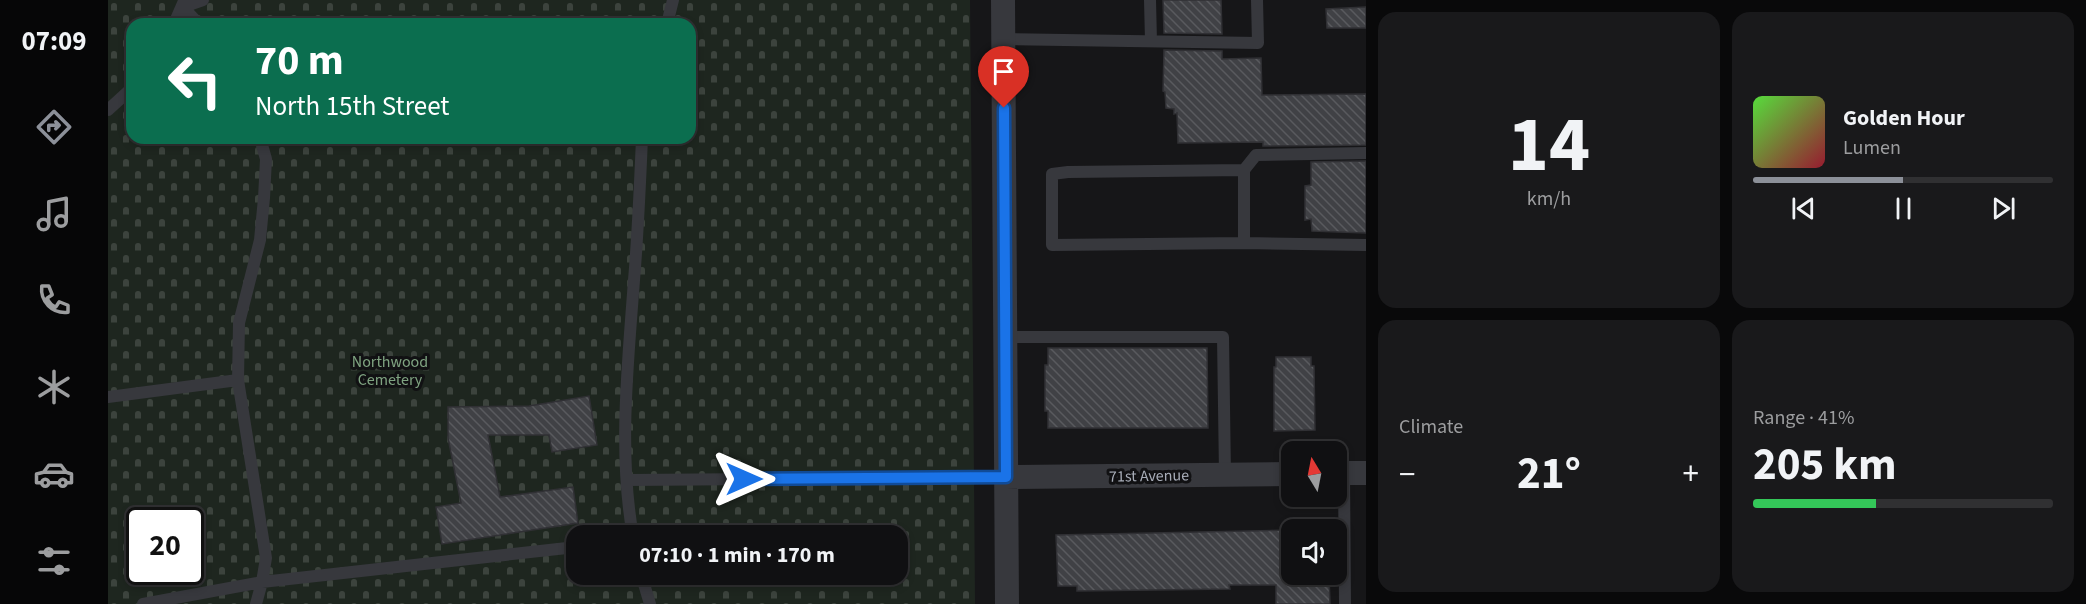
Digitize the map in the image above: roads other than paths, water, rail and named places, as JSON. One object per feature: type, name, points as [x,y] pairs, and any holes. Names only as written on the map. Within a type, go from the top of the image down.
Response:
[{"type":"street","points":[[1003,0],[1007,604]]},
{"type":"street","name":"71st Avenue","points":[[1006,477],[1281,474]]},
{"type":"lane","points":[[183,4],[203,0]]},
{"type":"lane","points":[[668,18],[673,0]]},
{"type":"lane","points":[[1150,0],[1152,41]]},
{"type":"lane","points":[[1004,39],[1258,43],[1257,0]]},
{"type":"lane","points":[[177,18],[183,4]]},
{"type":"lane","points":[[183,4],[194,18]]},
{"type":"lane","points":[[108,110],[126,93]]},
{"type":"lane","points":[[256,604],[266,558],[238,380],[238,323],[260,240],[266,159],[262,144]]},
{"type":"lane","points":[[632,525],[627,480],[626,385],[636,264],[642,144]]},
{"type":"lane","points":[[1244,243],[1244,170],[1256,155],[1366,153]]},
{"type":"lane","points":[[1244,170],[1052,174],[1052,245],[1244,243],[1366,245]]},
{"type":"lane","points":[[1005,337],[1223,337],[1225,475]]},
{"type":"lane","points":[[108,397],[238,380]]},
{"type":"lane","points":[[1345,604],[1349,473]]},
{"type":"lane","points":[[627,480],[1006,477]]},
{"type":"lane","points":[[143,604],[262,582],[566,548]]},
{"type":"lane","points":[[645,585],[650,604]]},
{"type":"park label","name":"Northwood Cemetery","points":[[390,370]]}]
